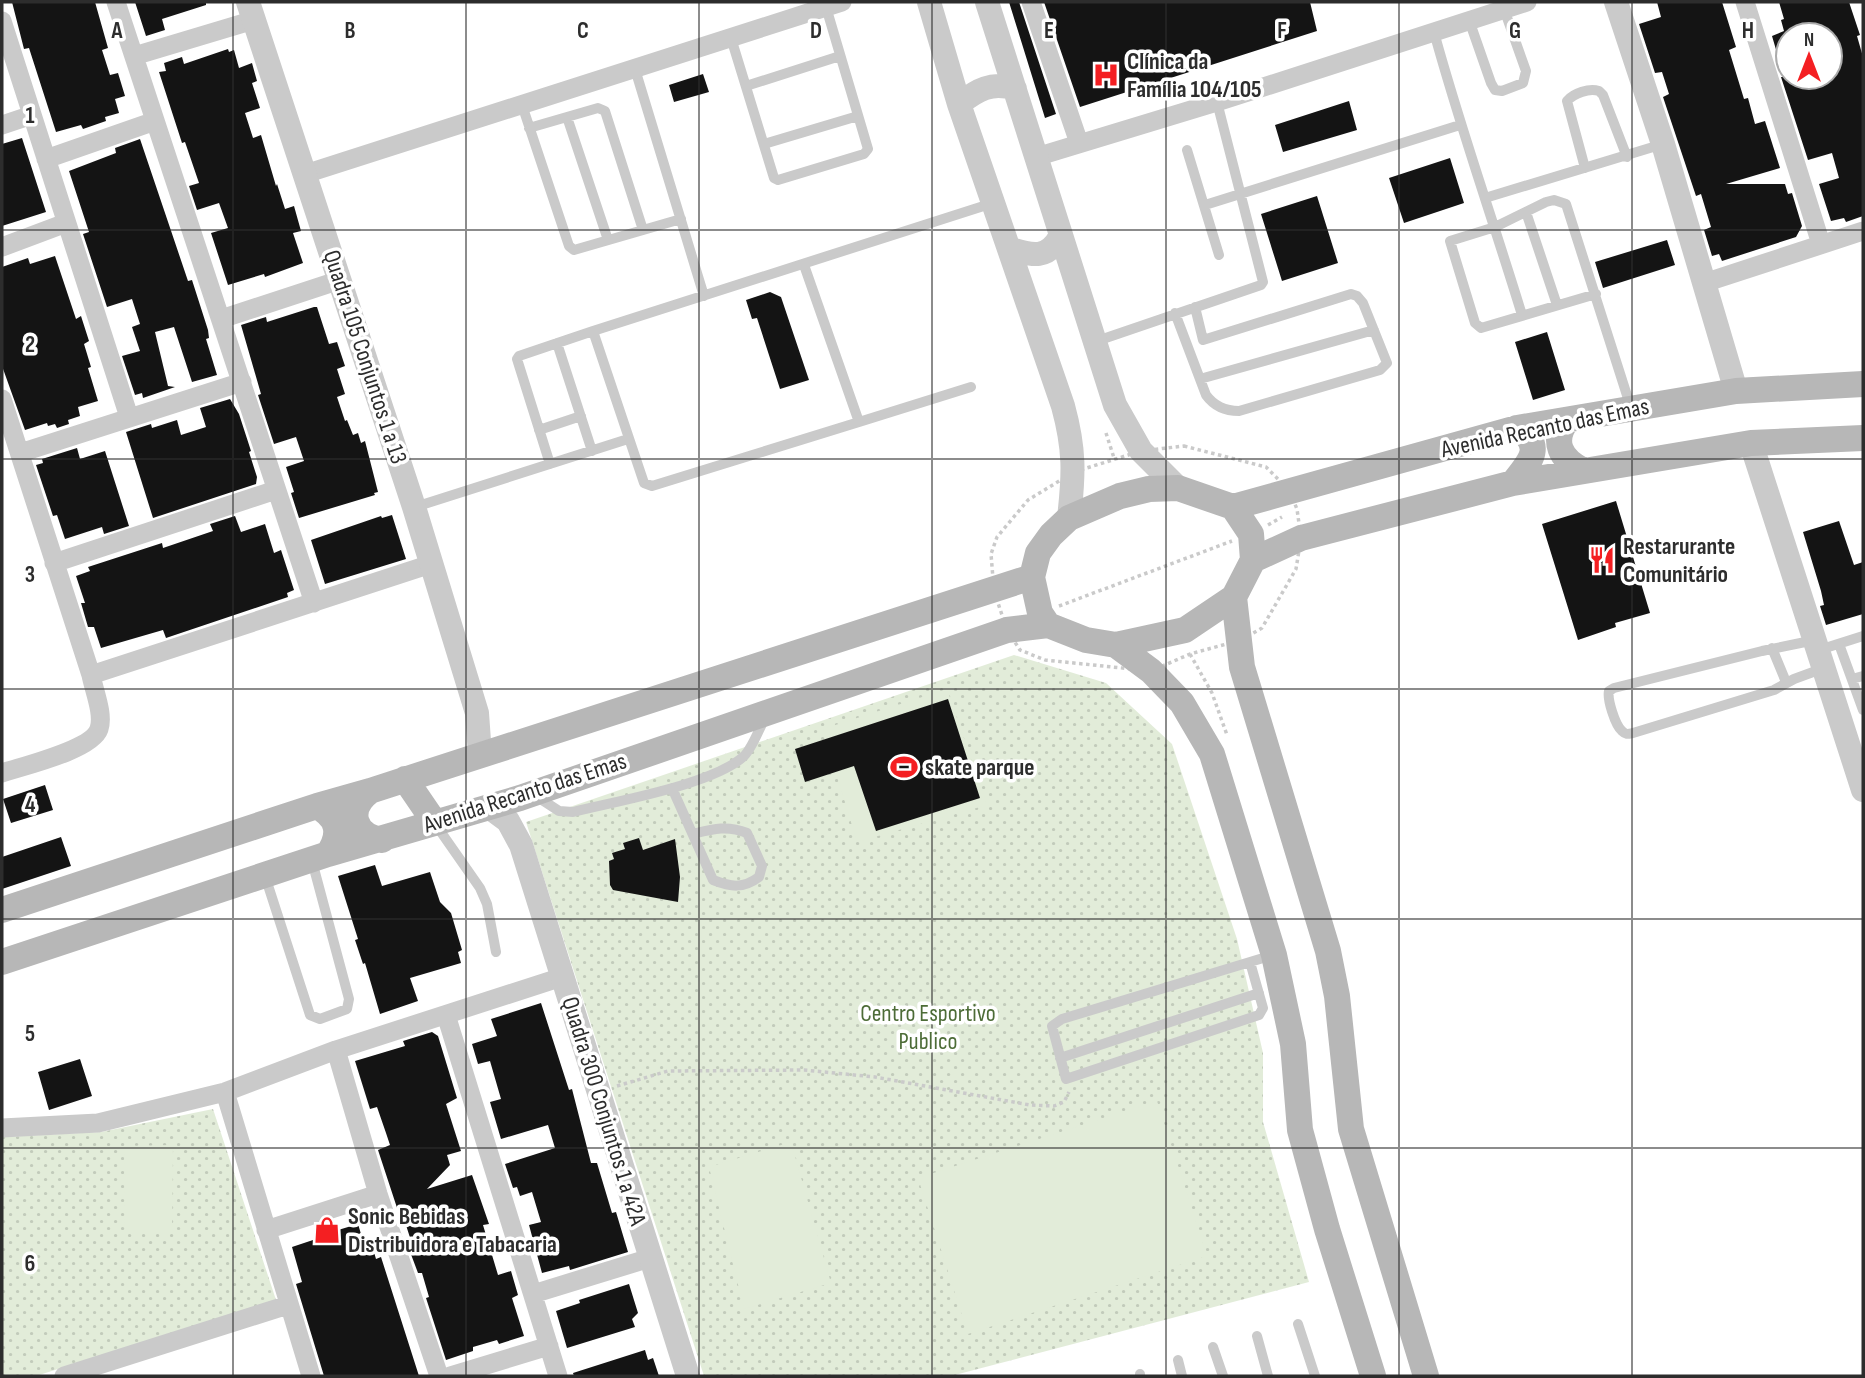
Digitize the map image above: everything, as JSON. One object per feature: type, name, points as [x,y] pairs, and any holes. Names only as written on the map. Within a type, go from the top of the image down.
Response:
[{"type":"main road","name":"Avenida Recanto das Emas","points":[[1233,507],[1517,428],[1736,391],[1863,384]]},
{"type":"main road","points":[[1567,420],[1561,428],[1561,452],[1569,463],[1582,470]]},
{"type":"main road","points":[[1513,483],[1532,455],[1532,442],[1517,428]]},
{"type":"main road","name":"Avenida Recanto das Emas","points":[[1252,547],[1301,538],[1513,483],[1582,470],[1751,443],[1863,438]]},
{"type":"main road","points":[[1234,597],[1185,629],[1116,645],[1086,640],[1044,619],[1032,577],[1038,553],[1051,535],[1069,518],[1120,496],[1149,489],[1178,488],[1233,507],[1252,547],[1234,597],[1242,667],[1328,951],[1337,996],[1351,1129],[1426,1376]]},
{"type":"main road","name":"Avenida Recanto das Emas","points":[[2,910],[1032,577]]},
{"type":"main road","name":"Avenida Recanto das Emas","points":[[2,962],[320,857],[526,796],[1044,619]]},
{"type":"main road","points":[[1116,645],[1151,671],[1182,703],[1212,754],[1262,959],[1293,1044],[1300,1130],[1327,1229],[1373,1376]]},
{"type":"main road","points":[[405,779],[435,823]]},
{"type":"main road","points":[[370,791],[362,797],[355,815],[363,833],[382,840]]},
{"type":"main road","points":[[317,806],[327,811],[337,832],[335,844],[320,857]]},
{"type":"street","points":[[116,2],[314,603]]},
{"type":"street","points":[[929,2],[959,104],[1011,249],[1071,435],[1074,472],[1069,518]]},
{"type":"street","points":[[987,2],[1115,405],[1141,451],[1178,488]]},
{"type":"street","points":[[1031,2],[1079,144]]},
{"type":"street","points":[[1036,157],[1527,2]]},
{"type":"street","points":[[1616,2],[1663,144],[1736,391]]},
{"type":"street","points":[[1745,2],[1821,244]]},
{"type":"street","points":[[305,174],[834,4]]},
{"type":"street","points":[[134,56],[251,11]]},
{"type":"street","name":"Quadra 105 Conjuntos 1 a 13","points":[[251,11],[414,507],[489,752]]},
{"type":"street","points":[[2,22],[130,417]]},
{"type":"street","points":[[959,104],[975,91],[991,86],[1015,89]]},
{"type":"street","points":[[2,125],[32,115]]},
{"type":"street","points":[[46,159],[155,121]]},
{"type":"street","points":[[2,247],[66,223]]},
{"type":"street","points":[[1704,283],[1863,231]]},
{"type":"street","points":[[1011,249],[1023,253],[1044,253],[1052,250],[1060,237]]},
{"type":"street","points":[[221,319],[340,280]]},
{"type":"street","points":[[20,453],[242,382]]},
{"type":"street","points":[[2,399],[91,675],[100,721],[93,739],[84,745],[2,773]]},
{"type":"street","points":[[1751,443],[1825,650],[1859,759],[1863,790]]},
{"type":"street","points":[[54,563],[276,490]]},
{"type":"street","points":[[91,675],[431,564]]},
{"type":"street","name":"Quadra 300 Conjuntos 1 a 42A","points":[[521,845],[526,796]]},
{"type":"street","name":"Quadra 300 Conjuntos 1 a 42A","points":[[489,807],[508,821],[521,845],[688,1376]]},
{"type":"street","points":[[2,1128],[98,1123],[225,1092],[336,1050],[562,977]]},
{"type":"street","points":[[446,1015],[558,1376]]},
{"type":"street","points":[[336,1050],[378,1194],[439,1376]]},
{"type":"street","points":[[225,1092],[311,1376]]},
{"type":"street","points":[[266,1230],[378,1194]]},
{"type":"street","points":[[533,1294],[650,1258]]},
{"type":"street","points":[[65,1376],[288,1305]]},
{"type":"street","points":[[450,1376],[549,1346]]},
{"type":"lane","points":[[731,38],[774,178],[778,180],[864,154],[868,149],[840,56],[834,4]]},
{"type":"lane","points":[[1469,20],[1491,83],[1495,90],[1502,91],[1523,83],[1526,71],[1504,9]]},
{"type":"lane","points":[[1434,31],[1460,125],[1522,315]]},
{"type":"lane","points":[[746,86],[840,56]]},
{"type":"lane","points":[[635,69],[704,296]]},
{"type":"lane","points":[[1584,168],[1567,101],[1590,90],[1599,91],[1602,95],[1627,157]]},
{"type":"lane","points":[[1093,342],[1264,282],[1217,102]]},
{"type":"lane","points":[[522,105],[569,246],[574,250],[681,219]]},
{"type":"lane","points":[[529,128],[598,108],[606,111],[643,230]]},
{"type":"lane","points":[[764,144],[858,116]]},
{"type":"lane","points":[[567,117],[608,240]]},
{"type":"lane","points":[[1205,205],[1460,125]]},
{"type":"lane","points":[[1485,198],[1663,144]]},
{"type":"lane","points":[[1187,150],[1219,255]]},
{"type":"lane","points":[[1596,294],[1486,328],[1477,326],[1450,241],[1495,227],[1554,200],[1566,204],[1596,294],[1631,409]]},
{"type":"lane","points":[[550,464],[517,359],[519,356],[994,202]]},
{"type":"lane","points":[[1526,212],[1557,305]]},
{"type":"lane","points":[[804,265],[859,422]]},
{"type":"lane","points":[[1175,313],[1206,395],[1214,404],[1227,410],[1239,411],[1383,368],[1387,360],[1360,299],[1351,294],[1187,344]]},
{"type":"lane","points":[[1195,307],[1203,340]]},
{"type":"lane","points":[[1200,379],[1374,330]]},
{"type":"lane","points":[[593,331],[640,476],[644,483],[652,486],[971,387]]},
{"type":"lane","points":[[557,343],[592,451]]},
{"type":"lane","points":[[539,430],[581,416]]},
{"type":"lane","points":[[414,507],[628,439]]},
{"type":"lane","points":[[1863,636],[1825,650],[1773,690],[1633,733],[1626,734],[1620,730],[1608,695],[1615,688],[1772,648],[1825,650],[1852,679],[1863,710]]},
{"type":"lane","points":[[1772,648],[1786,682]]},
{"type":"lane","points":[[1852,679],[1863,676]]},
{"type":"lane","points":[[526,796],[559,811],[573,812],[672,788],[718,772],[744,756],[769,712]]},
{"type":"lane","points":[[672,788],[713,880],[730,886],[748,885],[760,877],[762,866],[747,832],[718,828],[693,834]]},
{"type":"lane","points":[[435,823],[480,888],[487,904],[496,951]]},
{"type":"lane","points":[[265,876],[310,1015],[320,1019],[346,1009],[349,999],[320,857]]},
{"type":"lane","points":[[1262,959],[1259,993],[1264,1008],[1259,1015],[1066,1079],[1052,1026],[1056,1022],[1262,959]]},
{"type":"lane","points":[[1060,1058],[1259,993]]},
{"type":"lane","points":[[1298,1324],[1315,1376]]},
{"type":"lane","points":[[1257,1336],[1269,1376]]},
{"type":"lane","points":[[1213,1347],[1223,1376]]},
{"type":"lane","points":[[1178,1360],[1182,1376]]},
{"type":"path","points":[[1184,446],[1266,467],[1289,490],[1297,509],[1301,538],[1296,569],[1262,628],[1241,640],[1190,654],[1151,671],[1045,660],[1020,650],[1007,630],[994,591],[991,554],[997,537],[1028,500],[1074,472],[1141,451],[1184,446]]},
{"type":"path","points":[[1044,619],[1252,547]]},
{"type":"path","points":[[598,1091],[668,1071],[804,1070],[876,1077],[1030,1105],[1054,1105],[1064,1102],[1070,1094],[1066,1079]]},
{"type":"green space","name":"Centro Esportivo Publico","points":[[1014,655],[1106,683],[1172,744],[1237,939],[1263,1053],[1263,1122],[1309,1282],[951,1376],[704,1376],[526,822]]},
{"type":"green space","name":"skate parque","points":[[947,689],[987,805],[857,842],[823,729]]},
{"type":"green space","points":[[1157,1101],[1207,1256],[968,1334],[918,1178]]},
{"type":"green space","points":[[213,1109],[276,1300],[36,1376],[2,1376],[2,1137],[101,1132]]},
{"type":"green space","points":[[791,1142],[831,1283],[744,1309],[709,1167]]},
{"type":"green space","points":[[173,1145],[172,1231],[125,1231],[124,1146]]},
{"type":"building","points":[[12,2],[95,2],[108,48],[102,50],[110,75],[118,73],[125,96],[115,99],[119,113],[83,129],[81,125],[56,132],[29,48],[24,49]]},
{"type":"building","points":[[135,2],[206,2],[206,5],[162,19],[165,30],[146,36]]},
{"type":"building","points":[[1009,2],[1019,2],[1056,114],[1045,118]]},
{"type":"building","name":"Clínica da Família 104/105","points":[[1044,2],[1310,2],[1317,31],[1080,107]]},
{"type":"building","points":[[1657,2],[1722,2],[1736,47],[1729,50],[1744,99],[1748,98],[1755,124],[1765,121],[1780,168],[1726,184],[1785,184],[1788,194],[1792,193],[1802,226],[1796,237],[1722,261],[1719,254],[1712,256],[1704,230],[1711,227],[1701,194],[1696,196],[1663,97],[1669,94],[1662,72],[1655,73],[1639,24],[1661,17]]},
{"type":"building","points":[[1779,2],[1849,2],[1860,35],[1857,36],[1863,57],[1863,216],[1846,222],[1844,218],[1831,221],[1819,184],[1839,178],[1832,153],[1808,160],[1786,91],[1844,91],[1844,21],[1781,20],[1784,19]]},
{"type":"building","points":[[228,49],[229,52],[234,50],[239,68],[252,63],[257,81],[252,83],[260,108],[245,113],[253,138],[261,135],[285,209],[294,206],[301,231],[293,233],[303,263],[265,277],[264,274],[228,285],[211,233],[228,228],[219,203],[197,210],[189,186],[199,183],[185,142],[182,143],[159,72],[166,71],[164,63],[182,57],[184,64]]},
{"type":"building","points":[[703,74],[709,92],[674,102],[669,85]]},
{"type":"building","points":[[1349,101],[1357,130],[1283,152],[1275,125]]},
{"type":"building","points":[[22,138],[46,212],[2,226],[2,144]]},
{"type":"building","points":[[140,139],[188,281],[192,280],[208,330],[209,338],[206,339],[217,375],[192,382],[174,327],[155,332],[168,386],[175,387],[143,398],[142,393],[135,395],[122,356],[140,351],[132,327],[140,324],[132,299],[107,307],[83,234],[89,232],[69,171],[116,153],[115,148]]},
{"type":"building","points":[[1450,158],[1464,203],[1404,223],[1389,178]]},
{"type":"building","points":[[1317,196],[1338,263],[1282,281],[1261,214]]},
{"type":"building","points":[[1667,240],[1675,265],[1603,288],[1595,262]]},
{"type":"building","points":[[55,256],[76,319],[81,316],[89,341],[84,344],[98,401],[78,407],[80,416],[68,420],[69,424],[57,428],[55,424],[48,426],[47,423],[25,430],[2,366],[2,267],[28,258],[30,264]]},
{"type":"building","points":[[770,292],[781,297],[809,380],[780,389],[757,318],[752,319],[746,300]]},
{"type":"building","points":[[317,307],[329,344],[337,342],[345,366],[337,369],[345,394],[337,397],[353,435],[358,433],[361,443],[365,441],[378,492],[299,518],[286,467],[304,461],[296,437],[274,444],[258,395],[261,394],[241,325],[266,317],[267,322]]},
{"type":"building","points":[[1547,332],[1565,390],[1533,400],[1515,342]]},
{"type":"building","points":[[230,399],[239,414],[251,451],[249,452],[257,477],[256,484],[153,518],[126,432],[177,420],[181,435],[206,427],[200,408]]},
{"type":"building","points":[[77,448],[80,459],[105,451],[129,526],[104,534],[102,527],[65,539],[57,515],[53,516],[36,465],[43,463],[42,459]]},
{"type":"building","points":[[1616,501],[1650,613],[1615,623],[1616,627],[1578,640],[1542,524]]},
{"type":"building","points":[[392,515],[406,559],[325,584],[311,540],[381,516]]},
{"type":"building","points":[[235,516],[241,532],[265,524],[274,553],[281,550],[294,590],[287,593],[288,597],[166,638],[163,630],[101,648],[94,627],[88,627],[81,603],[85,603],[76,576],[90,571],[88,567],[162,543],[163,548],[213,531],[210,524]]},
{"type":"building","points":[[1839,521],[1854,565],[1863,562],[1863,614],[1826,625],[1820,606],[1824,605],[1821,591],[1803,532]]},
{"type":"building","name":"skate parque","points":[[948,699],[980,798],[876,831],[854,766],[805,782],[795,749]]},
{"type":"building","points":[[45,785],[53,810],[11,823],[3,799]]},
{"type":"building","points":[[61,837],[71,866],[2,889],[2,857]]},
{"type":"building","points":[[639,838],[643,850],[675,839],[680,877],[678,902],[613,890],[610,885],[609,861],[614,859],[612,853],[625,849],[623,843]]},
{"type":"building","points":[[375,865],[382,886],[430,872],[440,902],[451,913],[462,950],[458,952],[461,963],[410,978],[418,1001],[380,1014],[365,963],[363,964],[355,940],[358,939],[338,876]]},
{"type":"building","points":[[541,1003],[569,1090],[572,1089],[591,1163],[597,1163],[612,1213],[616,1212],[628,1252],[570,1270],[569,1266],[542,1273],[529,1225],[541,1222],[532,1192],[520,1196],[517,1187],[513,1188],[505,1164],[555,1148],[548,1125],[501,1139],[490,1102],[501,1099],[490,1061],[478,1064],[472,1044],[497,1036],[491,1019]]},
{"type":"building","points":[[432,1032],[438,1036],[457,1098],[446,1104],[461,1151],[447,1155],[450,1165],[427,1189],[472,1175],[489,1224],[483,1225],[498,1275],[511,1271],[518,1295],[512,1298],[524,1336],[499,1344],[497,1340],[473,1347],[473,1351],[446,1360],[426,1298],[429,1297],[422,1273],[418,1273],[409,1249],[413,1247],[405,1222],[402,1223],[378,1150],[390,1145],[377,1107],[370,1109],[355,1061],[405,1046],[403,1041]]},
{"type":"building","points":[[80,1059],[92,1096],[49,1110],[38,1072]]},
{"type":"building","points":[[358,1224],[364,1244],[371,1242],[376,1259],[381,1257],[419,1376],[324,1376],[296,1284],[302,1282],[292,1247]]},
{"type":"building","points":[[629,1284],[638,1313],[632,1319],[635,1327],[567,1348],[556,1311],[580,1303],[579,1300]]},
{"type":"building","points":[[645,1350],[648,1360],[653,1358],[659,1376],[574,1376],[573,1373]]},
{"type":"place","name":"Clínica da Família 104/105","points":[[1106,75]]},
{"type":"place","name":"Restarurante Comunitário","points":[[1602,560]]},
{"type":"place","name":"skate parque","points":[[904,767]]},
{"type":"place","name":"Sonic Bebidas Distribuidora e Tabacaria","points":[[327,1230]]}]
